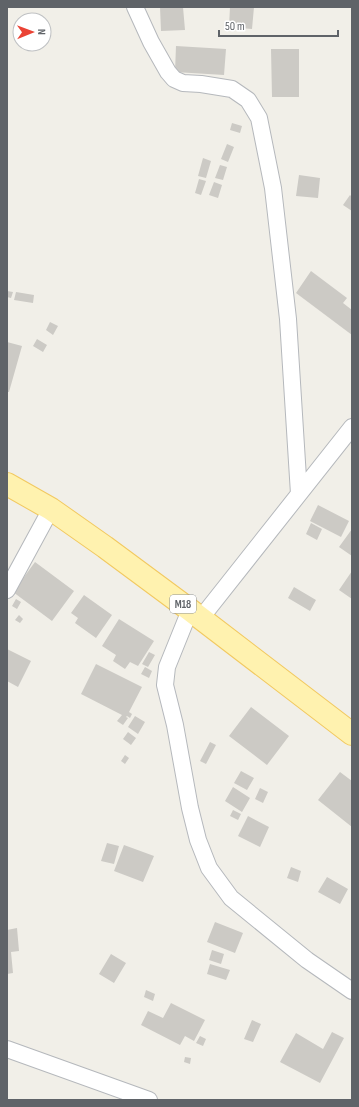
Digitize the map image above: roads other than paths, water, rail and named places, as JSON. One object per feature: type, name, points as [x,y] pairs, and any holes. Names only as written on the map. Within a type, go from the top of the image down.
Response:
[{"type":"main road","name":"M18","points":[[7,484],[51,509],[105,547],[196,614],[352,734]]},
{"type":"street","points":[[135,7],[151,42],[168,72],[174,79],[183,82],[232,89],[248,100],[259,118],[273,188],[288,319],[299,494]]},
{"type":"street","points":[[352,427],[299,494],[196,614],[167,667],[165,685],[175,725],[190,808],[198,840],[209,868],[231,898],[307,960],[352,991]]},
{"type":"street","points":[[7,590],[51,509]]},
{"type":"street","points":[[7,1049],[149,1100]]}]
